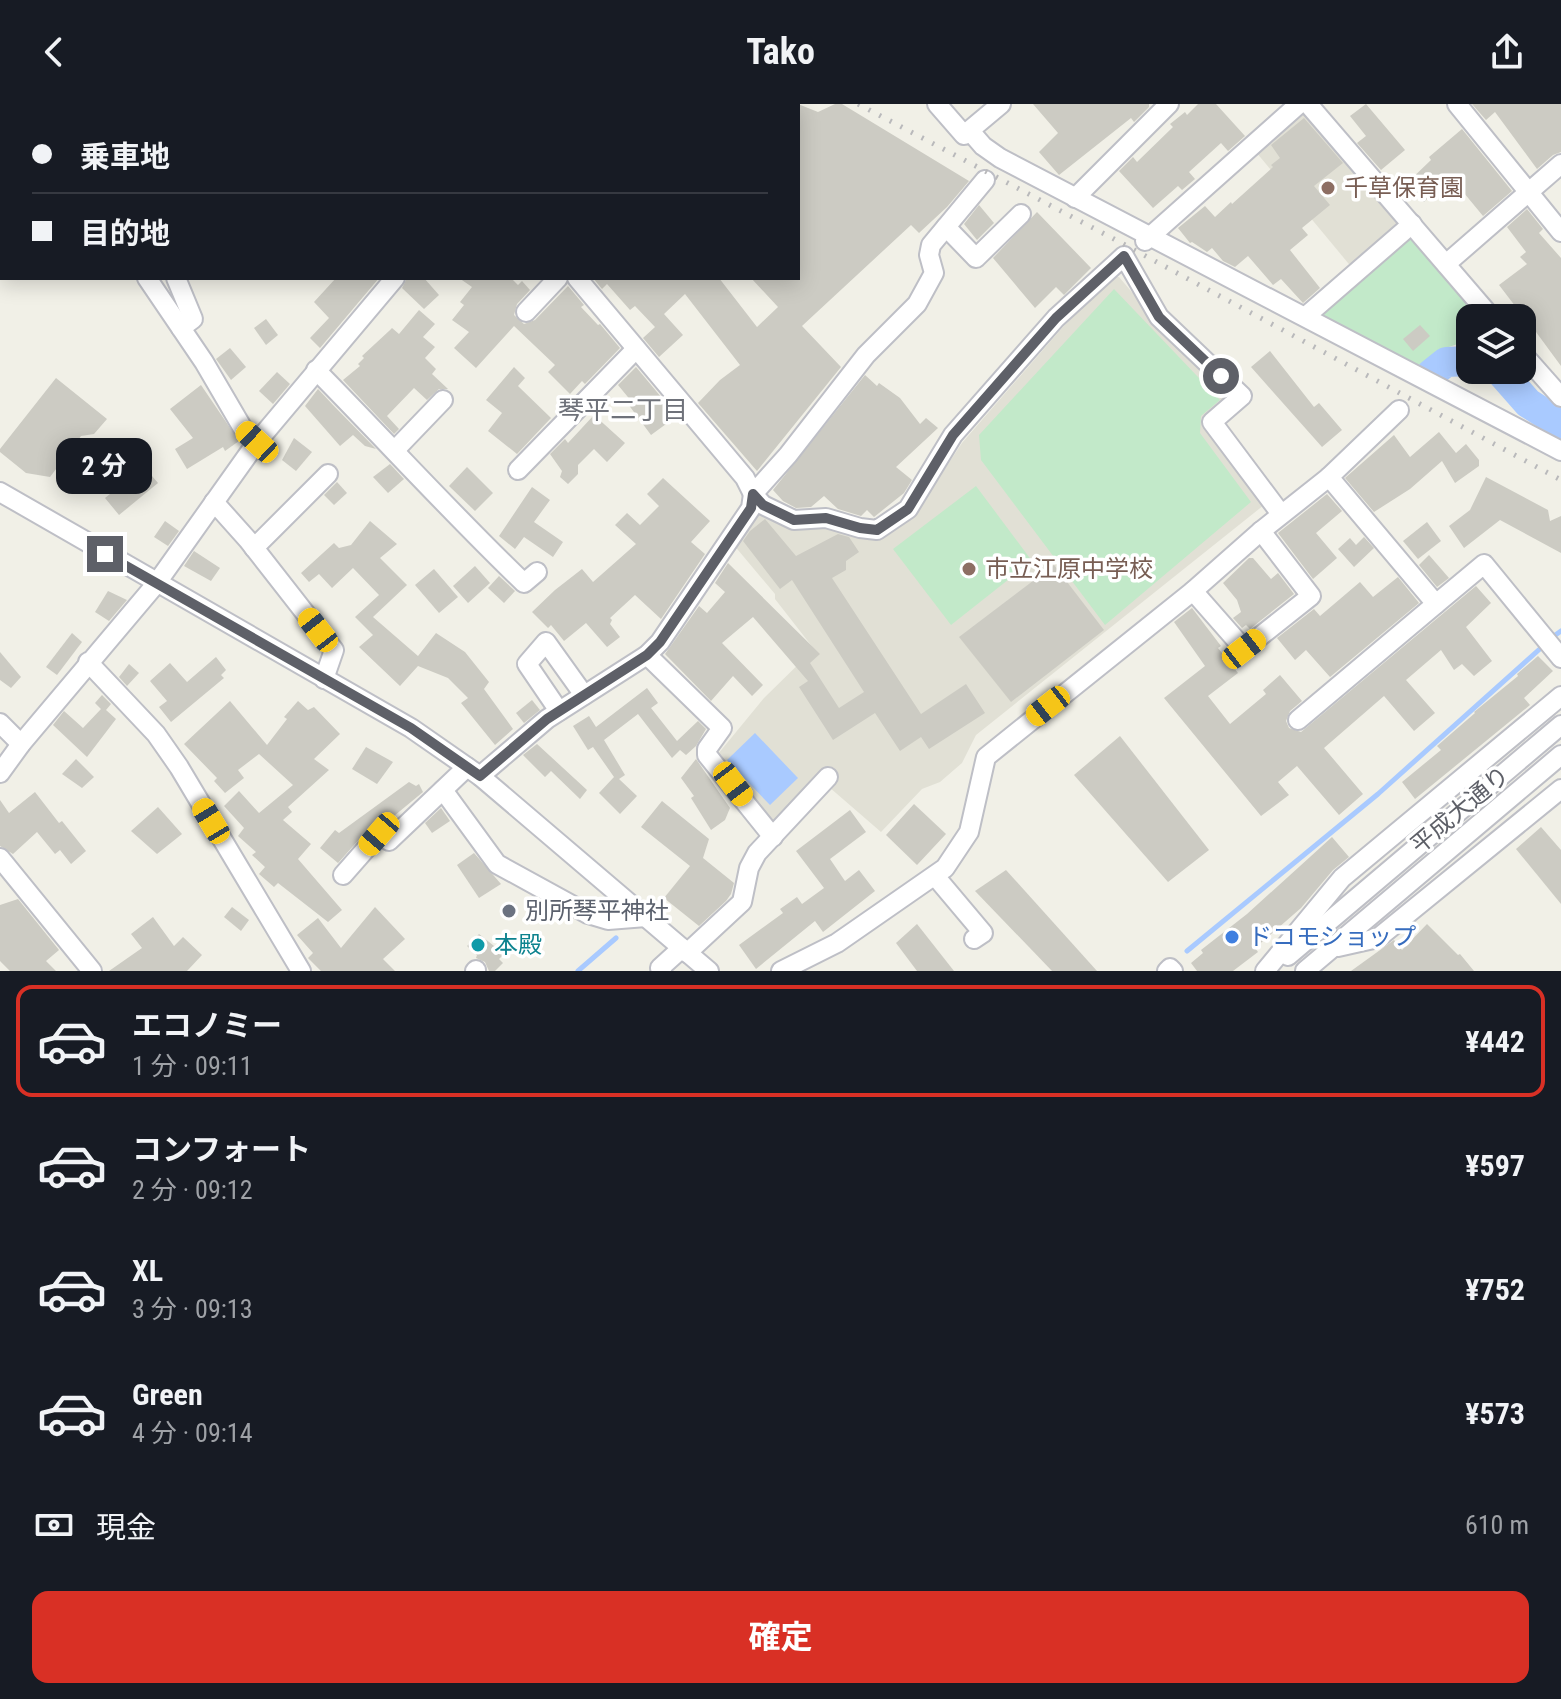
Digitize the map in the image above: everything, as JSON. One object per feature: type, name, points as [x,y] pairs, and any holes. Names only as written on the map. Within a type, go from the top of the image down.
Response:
[{"type":"street","points":[[937,104],[964,135],[1001,104]]},
{"type":"street","points":[[1075,198],[1169,104]]},
{"type":"street","points":[[1147,239],[1299,104]]},
{"type":"street","points":[[1308,104],[1480,304]]},
{"type":"street","points":[[1457,104],[1561,232]]},
{"type":"street","points":[[970,131],[983,146],[1000,158],[1147,239],[1306,316],[1561,451]]},
{"type":"street","points":[[1446,264],[1561,164]]},
{"type":"street","points":[[343,875],[379,834],[389,841],[443,790],[647,655],[682,611],[751,508],[753,494],[788,455],[866,355],[917,304],[934,273],[929,255],[931,245],[985,180]]},
{"type":"street","points":[[946,227],[976,258],[1021,214]]},
{"type":"street","points":[[1306,316],[1412,224]]},
{"type":"street","points":[[579,280],[745,478],[763,505],[794,520],[826,518],[877,530],[908,509],[953,435],[1056,318],[1124,256],[1159,317],[1242,396],[1212,422],[1281,514]]},
{"type":"street","points":[[148,280],[204,362],[242,427],[257,442]]},
{"type":"street","points":[[177,280],[193,319],[181,328]]},
{"type":"street","points":[[0,773],[88,662],[156,584],[257,442],[393,280]]},
{"type":"street","points":[[526,312],[556,280]]},
{"type":"street","points":[[518,470],[636,349]]},
{"type":"street","points":[[1536,369],[1561,397]]},
{"type":"street","points":[[316,370],[395,450],[451,514],[524,583],[537,572]]},
{"type":"street","points":[[395,450],[443,400]]},
{"type":"street","points":[[781,971],[837,943],[945,868],[969,832],[986,757],[1193,591],[1281,514],[1305,485],[1329,477],[1354,443],[1399,410]]},
{"type":"street","points":[[254,548],[328,474]]},
{"type":"street","points":[[1329,477],[1436,604]]},
{"type":"street","points":[[0,492],[411,728],[474,772],[709,971]]},
{"type":"street","points":[[214,502],[334,650],[324,679]]},
{"type":"street","points":[[1193,591],[1244,649],[1311,596],[1261,531]]},
{"type":"street","points":[[1298,720],[1484,564],[1561,658]]},
{"type":"street","points":[[559,711],[527,664],[546,642],[584,695]]},
{"type":"street","points":[[647,655],[722,728],[707,749],[707,755],[773,837]]},
{"type":"street","points":[[88,662],[156,734],[179,767],[301,971]]},
{"type":"street","points":[[1265,971],[1342,878],[1561,696]]},
{"type":"street","points":[[0,723],[21,744]]},
{"type":"street","name":"平成大通り","points":[[1271,971],[1561,725]]},
{"type":"street","name":"平成大通り","points":[[1305,971],[1561,755]]},
{"type":"street","points":[[662,971],[660,968],[742,902],[749,868],[757,853],[828,777]]},
{"type":"street","points":[[1332,948],[1378,938],[1561,789]]},
{"type":"street","points":[[443,790],[497,864],[588,914],[608,920],[646,917]]},
{"type":"street","points":[[0,858],[92,971]]},
{"type":"street","points":[[935,876],[983,933],[974,939]]},
{"type":"street","points":[[1167,971],[1170,968],[1173,971]]},
{"type":"shaded area","name":"千草保育園","points":[[1300,112],[1307,114],[1399,224],[1353,269],[1256,152]]},
{"type":"shaded area","name":"市立江原中学校","points":[[1112,277],[1119,277],[1153,317],[1230,392],[1230,399],[1208,417],[1264,505],[976,735],[962,763],[940,782],[922,789],[881,832],[829,787],[773,828],[755,799],[718,758],[718,754],[764,698],[814,649],[775,599],[775,594],[733,544],[755,510],[788,528],[830,524],[872,540],[914,515],[962,443],[1062,328]]},
{"type":"green space","points":[[1411,234],[1470,304],[1456,304],[1456,345],[1419,365],[1319,318],[1319,311]]},
{"type":"green space","points":[[1114,289],[1220,400],[1201,416],[1200,433],[1251,502],[1105,625],[981,460],[979,435]]},
{"type":"green space","points":[[976,486],[1032,561],[951,625],[893,549]]},
{"type":"water","points":[[755,733],[798,778],[770,805],[727,760]]},
{"type":"building","points":[[842,104],[969,181],[919,233],[911,225],[802,326],[841,367],[757,471],[698,403],[740,365],[685,294],[664,314],[683,335],[659,357],[643,338],[655,327],[635,306],[630,310],[607,284],[602,289],[595,280],[721,280],[757,327],[778,307],[753,280],[800,280],[800,105],[818,112]]},
{"type":"building","points":[[1033,104],[1149,104],[1149,107],[1134,122],[1131,118],[1059,175],[1039,152],[1058,133]]},
{"type":"building","points":[[1198,104],[1216,104],[1245,136],[1228,151],[1221,143],[1189,172],[1195,179],[1182,190],[1178,186],[1153,208],[1119,171],[1133,157],[1137,162],[1173,127],[1170,124],[1185,112],[1187,115]]},
{"type":"building","points":[[1366,104],[1405,150],[1381,170],[1357,143],[1366,136],[1350,116]]},
{"type":"building","points":[[1472,104],[1561,104],[1561,152],[1537,169],[1495,112],[1486,120]]},
{"type":"building","points":[[1304,118],[1343,163],[1314,186],[1330,205],[1302,228],[1308,235],[1290,250],[1320,288],[1303,303],[1281,279],[1273,285],[1248,256],[1235,267],[1223,261],[1212,248],[1207,252],[1190,243],[1178,228],[1205,206],[1215,217],[1232,204],[1280,158],[1271,145]]},
{"type":"building","points":[[1462,129],[1512,191],[1483,216],[1450,176],[1424,202],[1406,184],[1431,160],[1429,157]]},
{"type":"building","points":[[979,205],[994,223],[977,240],[964,224]]},
{"type":"building","points":[[1527,209],[1543,229],[1539,233],[1561,258],[1561,366],[1536,332],[1536,304],[1514,304],[1499,285],[1527,264],[1520,257],[1526,252],[1507,227]]},
{"type":"building","points":[[1037,212],[1091,268],[1064,295],[1056,287],[1035,308],[993,258]]},
{"type":"building","points":[[334,280],[377,280],[320,348],[310,338],[329,318],[314,302]]},
{"type":"building","points":[[406,280],[426,280],[439,295],[424,309],[402,288]]},
{"type":"building","points":[[462,280],[513,280],[518,285],[522,281],[530,290],[517,304],[514,315],[524,324],[535,320],[568,286],[584,305],[581,307],[620,348],[585,384],[582,381],[570,394],[548,372],[555,365],[514,326],[476,368],[454,348],[469,332],[452,320],[464,305],[460,302],[472,287]]},
{"type":"building","points":[[419,310],[435,324],[423,337],[435,347],[425,358],[436,369],[432,374],[448,389],[439,389],[427,400],[414,388],[387,416],[399,429],[394,434],[343,380],[360,366],[362,356],[392,328],[399,334]]},
{"type":"building","points":[[266,319],[278,335],[266,345],[254,328]]},
{"type":"building","points":[[1420,325],[1430,336],[1413,351],[1403,339]]},
{"type":"building","points":[[230,348],[246,367],[231,380],[216,359]]},
{"type":"building","points":[[1270,351],[1314,407],[1319,403],[1342,430],[1322,447],[1251,367]]},
{"type":"building","points":[[514,367],[525,378],[518,386],[551,418],[517,454],[488,431],[502,413],[486,400]]},
{"type":"building","points":[[636,367],[677,416],[651,435],[618,385]]},
{"type":"building","points":[[277,372],[290,384],[273,404],[259,391]]},
{"type":"building","points":[[865,375],[877,386],[879,383],[900,398],[920,424],[926,418],[938,428],[896,467],[912,480],[904,493],[874,517],[867,510],[861,516],[838,509],[824,496],[811,507],[796,508],[783,501],[773,490]]},
{"type":"building","points":[[56,378],[107,419],[94,434],[81,436],[50,477],[26,473],[0,449]]},
{"type":"building","points":[[201,385],[239,441],[187,469],[175,449],[193,438],[170,409]]},
{"type":"building","points":[[318,389],[376,449],[365,446],[353,435],[340,446],[305,406]]},
{"type":"building","points":[[594,415],[625,443],[607,462],[594,449],[578,465],[578,474],[568,484],[560,477],[562,471],[550,454],[565,439],[568,443]]},
{"type":"building","points":[[1439,432],[1456,453],[1466,444],[1479,460],[1479,466],[1455,483],[1442,461],[1410,489],[1374,512],[1345,478],[1394,435],[1410,457]]},
{"type":"building","points":[[294,438],[312,452],[296,471],[282,460]]},
{"type":"building","points":[[132,446],[140,462],[158,483],[119,515],[105,498],[130,478],[116,462]]},
{"type":"building","points":[[390,464],[404,479],[388,493],[373,477]]},
{"type":"building","points":[[467,467],[493,493],[475,511],[449,486]]},
{"type":"building","points":[[1486,477],[1548,510],[1550,521],[1561,516],[1561,553],[1500,520],[1464,548],[1449,526],[1470,510]]},
{"type":"building","points":[[663,478],[710,521],[691,542],[705,554],[661,619],[635,595],[610,618],[610,624],[620,637],[607,647],[586,623],[564,641],[551,625],[548,628],[532,612],[582,569],[593,582],[636,544],[615,525],[627,513],[640,525],[659,506],[647,494]]},
{"type":"building","points":[[337,482],[347,493],[334,505],[324,495]]},
{"type":"building","points":[[532,487],[550,500],[534,522],[563,542],[553,557],[524,537],[515,549],[499,536]]},
{"type":"building","points":[[1327,494],[1342,511],[1316,533],[1337,558],[1313,579],[1278,533]]},
{"type":"building","points":[[765,519],[796,556],[838,534],[849,537],[859,552],[846,561],[846,570],[832,578],[921,714],[966,684],[985,713],[929,749],[921,737],[900,751],[875,713],[833,740],[799,687],[808,681],[753,617],[722,643],[763,685],[752,696],[733,676],[711,701],[665,654],[699,606],[707,613],[725,592],[715,583],[728,563],[820,654],[810,663],[839,708],[864,692],[792,580],[780,589],[743,541]]},
{"type":"building","points":[[165,521],[179,531],[168,546],[154,537]]},
{"type":"building","points":[[370,521],[397,544],[380,558],[407,585],[373,617],[418,656],[436,633],[465,652],[489,682],[484,689],[513,729],[495,745],[461,703],[468,698],[448,678],[418,666],[400,686],[359,647],[373,635],[355,617],[379,595],[353,568],[332,588],[319,574],[309,582],[301,573],[334,543],[339,548],[351,545]]},
{"type":"building","points":[[1427,522],[1441,541],[1418,559],[1403,541]]},
{"type":"building","points":[[1364,537],[1374,548],[1354,567],[1338,549],[1350,538],[1356,545]]},
{"type":"building","points":[[194,551],[220,568],[211,581],[184,566]]},
{"type":"building","points":[[1429,555],[1449,578],[1437,587],[1419,565]]},
{"type":"building","points":[[1249,558],[1253,558],[1271,579],[1278,573],[1294,594],[1250,629],[1246,625],[1242,628],[1233,618],[1241,612],[1237,600],[1223,583]]},
{"type":"building","points":[[1054,565],[1104,630],[1011,702],[959,637]]},
{"type":"building","points":[[475,566],[490,583],[468,603],[453,586]]},
{"type":"building","points":[[434,569],[458,597],[439,613],[415,585]]},
{"type":"building","points":[[499,576],[515,591],[504,603],[488,588]]},
{"type":"building","points":[[1398,577],[1419,603],[1330,677],[1306,650],[1295,660],[1277,638],[1314,609],[1320,616],[1360,582],[1373,597]]},
{"type":"building","points":[[1476,586],[1491,603],[1466,627],[1492,661],[1474,676],[1462,664],[1454,670],[1441,650],[1406,680],[1435,713],[1414,731],[1384,696],[1324,748],[1363,794],[1339,815],[1297,766],[1278,782],[1289,795],[1261,816],[1164,698],[1205,666],[1174,622],[1192,608],[1238,673],[1208,696],[1230,724],[1266,694],[1263,690],[1280,675],[1302,701],[1290,711],[1286,721],[1289,728],[1301,732]]},
{"type":"building","points":[[108,591],[127,600],[109,621],[95,612]]},
{"type":"building","points":[[72,633],[82,642],[57,675],[46,667]]},
{"type":"building","points":[[0,652],[21,677],[11,688],[0,680]]},
{"type":"building","points":[[1538,656],[1553,671],[1524,698],[1530,705],[1415,799],[1402,782],[1441,750],[1437,746]]},
{"type":"building","points":[[216,657],[226,670],[221,675],[224,678],[171,722],[159,707],[167,701],[150,681],[170,663],[187,682]]},
{"type":"building","points":[[129,664],[139,673],[127,686],[119,677]]},
{"type":"building","points":[[647,688],[658,703],[651,708],[677,741],[698,721],[706,729],[696,746],[686,755],[680,750],[672,758],[638,714],[604,740],[625,775],[619,779],[637,796],[620,814],[599,793],[614,777],[593,747],[588,750],[573,726],[589,716],[596,727]]},
{"type":"building","points":[[102,695],[111,704],[106,710],[116,719],[87,757],[53,725],[64,711],[83,728],[101,709],[95,703]]},
{"type":"building","points":[[532,700],[540,710],[524,723],[516,713]]},
{"type":"building","points":[[230,701],[267,745],[298,701],[308,710],[314,707],[340,734],[314,759],[329,770],[288,807],[292,812],[283,820],[311,844],[298,859],[342,910],[328,922],[278,883],[274,887],[259,874],[265,867],[252,855],[256,852],[238,836],[244,828],[224,806],[239,791],[259,813],[293,785],[259,754],[238,770],[244,778],[225,793],[214,781],[217,778],[184,744]]},
{"type":"building","points":[[1120,736],[1209,850],[1168,882],[1074,775]]},
{"type":"building","points":[[537,744],[587,790],[580,799],[551,771],[545,777],[523,755]]},
{"type":"building","points":[[366,747],[393,762],[377,784],[352,769]]},
{"type":"building","points":[[76,759],[94,777],[82,788],[62,774]]},
{"type":"building","points":[[696,759],[730,808],[725,820],[711,830],[681,778]]},
{"type":"building","points":[[409,782],[416,786],[419,784],[423,792],[387,825],[380,822],[371,826],[338,863],[320,848],[335,830],[339,833]]},
{"type":"building","points":[[35,792],[86,851],[71,864],[60,850],[55,854],[37,832],[13,854],[0,846],[0,800],[9,813]]},
{"type":"building","points":[[662,801],[709,839],[703,858],[734,883],[726,901],[699,926],[664,898],[690,866],[641,827]]},
{"type":"building","points":[[914,804],[946,834],[917,865],[886,835]]},
{"type":"building","points":[[158,807],[182,834],[157,854],[131,831]]},
{"type":"building","points":[[441,808],[450,821],[432,833],[425,823]]},
{"type":"building","points":[[850,810],[866,832],[830,859],[845,881],[859,870],[875,891],[823,932],[815,921],[756,969],[739,945],[783,913],[780,909],[797,897],[802,904],[824,888],[796,851]]},
{"type":"building","points":[[1541,827],[1561,850],[1561,904],[1516,849]]},
{"type":"building","points":[[1332,837],[1349,857],[1333,870],[1301,908],[1255,948],[1258,952],[1233,971],[1197,971],[1191,963],[1203,953],[1201,950],[1247,914]]},
{"type":"building","points":[[474,853],[501,884],[479,898],[457,865]]},
{"type":"building","points":[[1006,870],[1097,971],[1052,971],[975,891]]},
{"type":"building","points":[[18,899],[59,950],[46,961],[56,971],[10,971],[0,961],[0,905]]},
{"type":"building","points":[[232,907],[249,920],[241,931],[224,917]]},
{"type":"building","points":[[375,907],[405,939],[383,959],[395,971],[321,971],[308,958],[313,953],[297,935],[318,918],[341,948]]},
{"type":"building","points":[[153,917],[174,946],[183,937],[202,955],[187,971],[109,971],[142,948],[131,934]]},
{"type":"building","points":[[917,924],[954,971],[917,971],[896,943]]},
{"type":"building","points":[[1427,924],[1474,971],[1351,971],[1394,940],[1402,950]]},
{"type":"building","points":[[479,934],[504,954],[499,959],[503,963],[495,971],[489,971],[485,962],[476,958],[477,955],[467,946]]},
{"type":"waterway","points":[[1431,374],[1446,362],[1456,362]]},
{"type":"waterway","points":[[1511,384],[1528,403],[1561,424]]},
{"type":"waterway","points":[[1554,636],[1561,631]]},
{"type":"waterway","points":[[1187,951],[1378,794],[1542,647]]},
{"type":"waterway","points":[[578,971],[616,938]]},
{"type":"railway","points":[[858,104],[1561,480]]},
{"type":"place","name":"千草保育園","points":[[1328,188]]},
{"type":"place","name":"市立江原中学校","points":[[969,569]]},
{"type":"place","name":"別所琴平神社","points":[[509,911]]},
{"type":"place","name":"ドコモショップ","points":[[1232,937]]},
{"type":"place","name":"本殿","points":[[478,945]]},
{"type":"district","name":"琴平二丁目","points":[[623,410]]},
{"type":"route","points":[[105,554],[411,728],[480,776],[547,719],[647,655],[660,642],[751,508],[753,494],[763,505],[794,520],[826,518],[877,530],[908,509],[953,435],[1056,318],[1124,256],[1159,317],[1221,376]]}]
